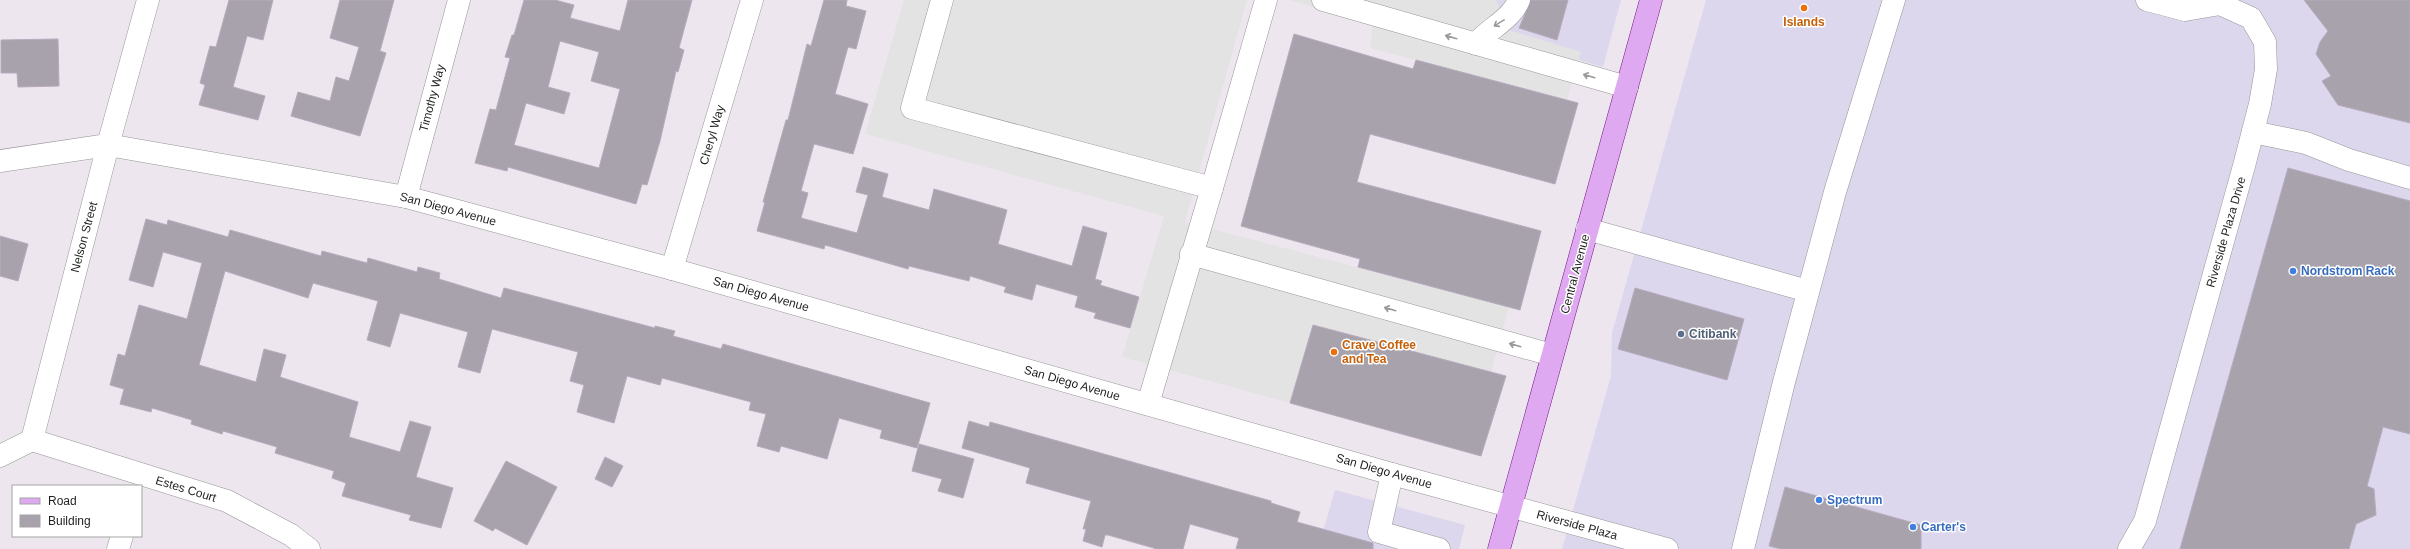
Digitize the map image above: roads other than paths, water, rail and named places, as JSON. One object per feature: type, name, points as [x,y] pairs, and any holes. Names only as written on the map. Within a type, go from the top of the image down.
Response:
[{"type":"main road","name":"Central Avenue","points":[[1499,549],[1651,0]]},
{"type":"street","name":"Nelson Street","points":[[32,440],[108,145],[148,0]]},
{"type":"street","name":"Timothy Way","points":[[406,197],[459,0]]},
{"type":"street","name":"Cheryl Way","points":[[672,269],[752,0]]},
{"type":"street","points":[[942,0],[912,108],[1212,188]]},
{"type":"street","points":[[1148,404],[1266,0]]},
{"type":"street","points":[[1323,0],[1627,86]]},
{"type":"street","points":[[1476,44],[1492,27],[1509,15],[1519,0]]},
{"type":"street","points":[[1743,549],[1808,291],[1849,141],[1894,0]]},
{"type":"street","name":"Riverside Plaza Drive","points":[[2129,549],[2145,521],[2253,132],[2266,69],[2265,42],[2251,18],[2220,4],[2185,10],[2147,0]]},
{"type":"street","points":[[2253,132],[2306,143],[2349,160],[2410,178]]},
{"type":"street","name":"San Diego Avenue","points":[[0,161],[108,145],[406,197],[672,269],[1510,507]]},
{"type":"street","points":[[1587,229],[1808,291]]},
{"type":"street","points":[[1191,254],[1552,356]]},
{"type":"street","points":[[0,456],[32,440]]},
{"type":"street","name":"Estes Court","points":[[32,440],[138,480],[227,501],[291,535],[309,549]]},
{"type":"street","points":[[1392,474],[1379,532],[1384,541],[1438,549]]},
{"type":"street","name":"Riverside Plaza","points":[[1510,507],[1667,549]]},
{"type":"street","points":[[118,549],[122,537]]},
{"type":"place","name":"Islands","points":[[1804,8]]},
{"type":"place","name":"Nordstrom Rack","points":[[2293,271]]},
{"type":"place","name":"Citibank","points":[[1681,334]]},
{"type":"place","name":"Crave Coffee and Tea","points":[[1334,352]]},
{"type":"place","name":"Spectrum","points":[[1819,500]]},
{"type":"place","name":"Carter's","points":[[1913,527]]}]
